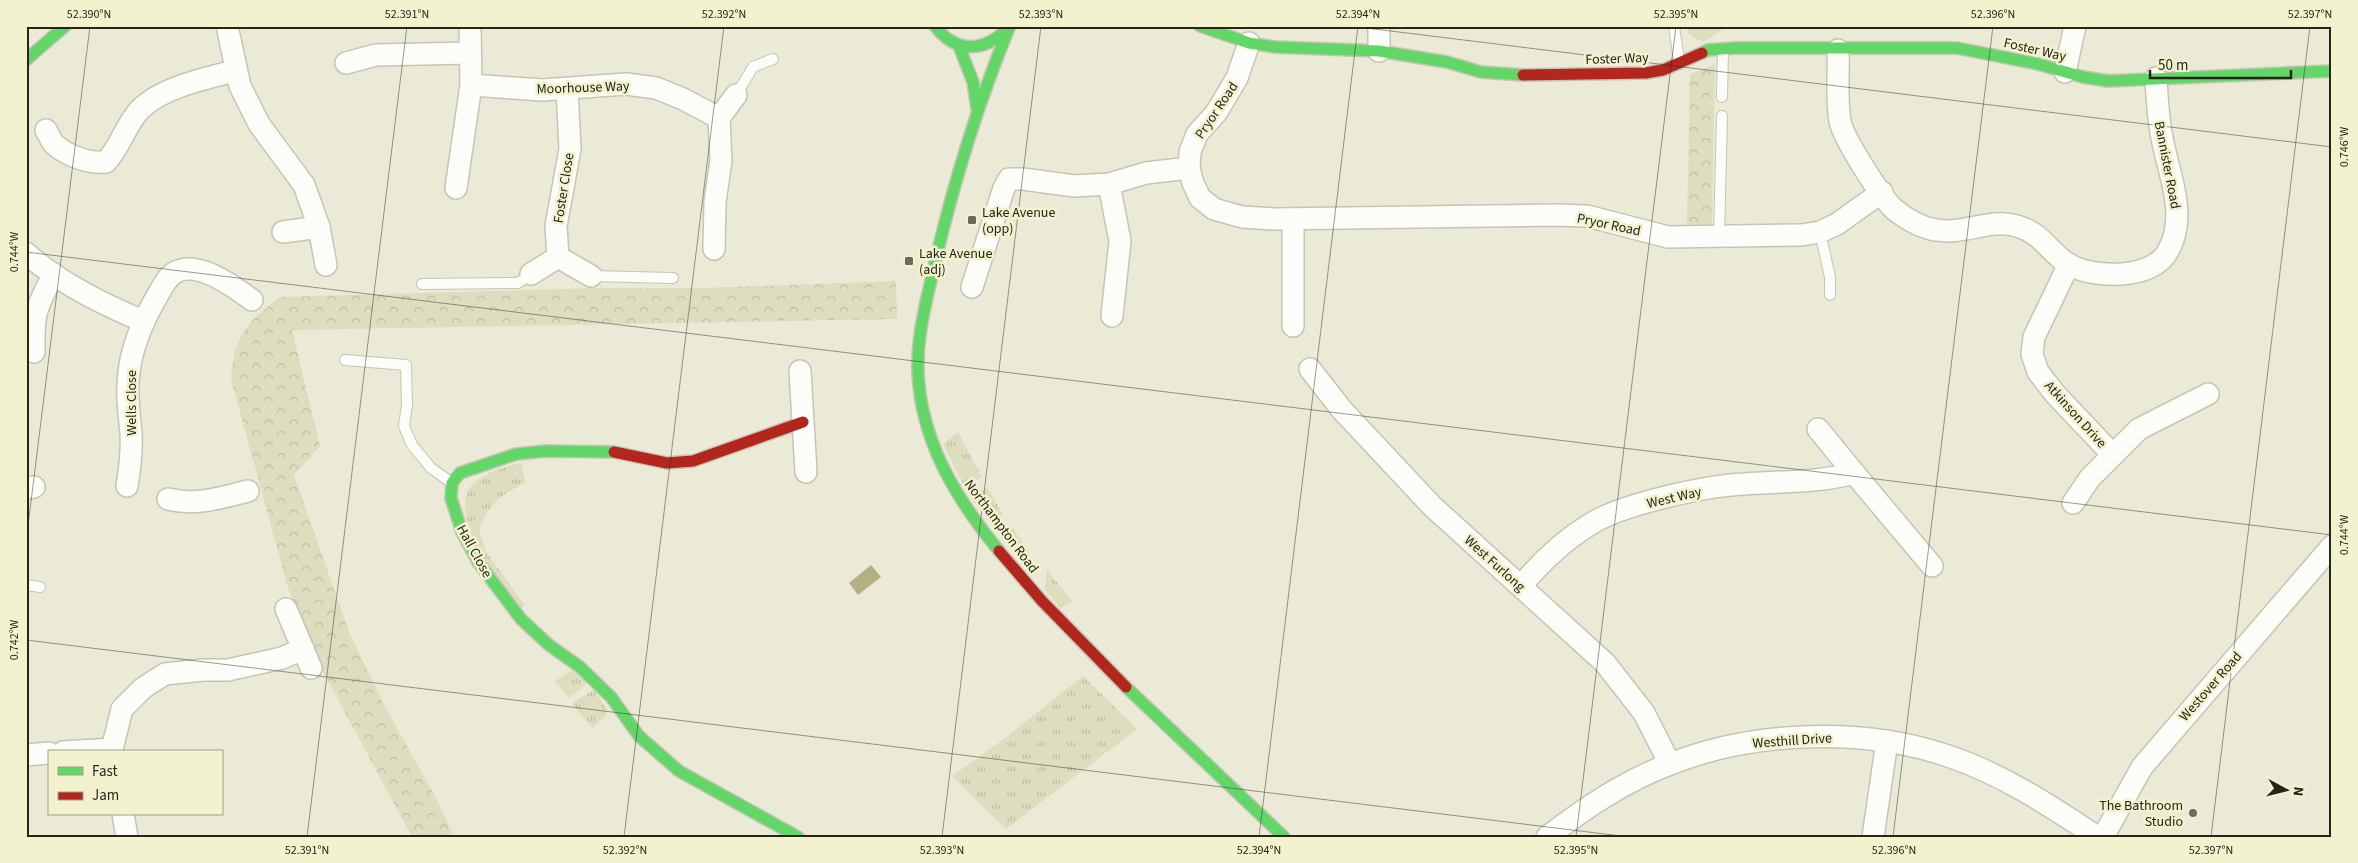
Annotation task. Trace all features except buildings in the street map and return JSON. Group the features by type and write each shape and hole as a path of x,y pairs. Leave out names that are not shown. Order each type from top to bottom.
{"street":[{"path":"26,60 66,26"},
{"path":"227,26 235,71 249,107 259,124 304,185 319,227 326,265"},
{"path":"456,188 471,85 470,26"},
{"name":"Foster Way","path":"1200,26 1249,43 1275,47 1379,51 1447,62 1481,72 1508,76 1646,74 1663,70 1708,50 1723,49 1957,48 2038,64 2095,80 2332,71"},
{"path":"1379,26 1379,51"},
{"path":"2065,72 2075,26"},
{"path":"933,27 944,38 959,46 986,46 998,40 1010,27"},
{"name":"Northampton Road","path":"1010,27 976,109 943,227 925,304 921,333 919,385 924,414 941,465 976,521 1045,607 1125,687 1284,837"},
{"name":"Pryor Road","path":"1249,43 1237,78 1216,113 1198,134 1190,152 1189,168 1200,198 1214,209 1242,217 1587,216 1668,237 1801,235 1820,232 1837,224 1882,192"},
{"name":"Northampton Road","path":"959,46 973,82 976,109"},
{"name":"Bannister Road","path":"1838,50 1840,123 1856,157 1894,210 1912,222 1935,230 1958,231 1998,222 2018,226 2034,232 2069,264 2084,270 2104,274 2134,273 2159,263 2168,254 2175,238 2178,210 2162,136 2156,78"},
{"path":"346,63 376,55 470,53"},
{"path":"46,130 53,143 64,150 96,163 106,162 137,113 151,100 200,80 235,71"},
{"name":"Moorhouse Way","path":"471,85 542,90 612,84 656,88 683,99 719,118"},
{"name":"Foster Close","path":"558,257 556,226 570,149 566,89"},
{"path":"714,249 715,202 721,160 719,118 736,95"},
{"path":"972,287 1004,188 1009,179 1074,186 1110,184 1146,173 1189,168"},
{"path":"1110,184 1120,241 1112,316"},
{"path":"1293,218 1294,326"},
{"path":"283,232 319,227"},
{"path":"26,253 54,274 104,304 143,322"},
{"path":"531,274 558,257 591,276"},
{"name":"Atkinson Drive","path":"2069,264 2034,337 2032,354 2038,372 2056,395 2112,454"},
{"name":"Wells Close","path":"127,486 131,462 128,373 143,322 172,274 186,268 196,269 231,284 252,300"},
{"path":"34,352 33,324 37,306 54,274"},
{"name":"West Furlong","path":"1310,370 1342,410 1432,506 1605,663 1644,713 1670,764"},
{"path":"800,371 806,472"},
{"name":"Atkinson Drive","path":"2073,502 2090,478 2139,429 2208,394"},
{"path":"452,484 460,473 470,468 516,454 546,451 613,452 667,463 694,461 803,422"},
{"path":"1818,429 1932,566"},
{"name":"West Way","path":"1521,586 1561,545 1590,524 1620,510 1671,496 1741,484 1828,480 1854,474"},
{"name":"Hall Close","path":"452,484 451,498 455,513 478,562 521,619 549,645 580,667 605,691 639,736 679,771 798,837"},
{"path":"168,499 184,503 202,503 248,491"},
{"name":"Westover Road","path":"2103,837 2142,767 2332,546"},
{"path":"286,609 311,668"},
{"path":"113,750 122,708 143,688 165,674 203,670 228,670 282,658 303,649"},
{"name":"Westhill Drive","path":"1547,837 1609,794 1670,764 1723,747 1825,736 1887,741 1948,756 1996,776 2043,801 2097,837"},
{"path":"1873,837 1887,741"},
{"path":"26,755 48,753"},
{"path":"123,816 127,837"}],"lane":[{"path":"1674,26 1680,62"},
{"path":"1722,97 1723,49"},
{"path":"736,95 753,67 773,59"},
{"path":"1719,236 1722,116"},
{"path":"1820,232 1830,277 1830,295"},
{"path":"422,284 518,283 531,274"},
{"path":"591,276 673,278"},
{"path":"345,360 406,365 407,405 404,426 412,444 431,468 452,484"},
{"path":"26,585 40,587"}],"green space":[{"path":"1688,26 1723,26 1722,30 1704,42 1688,34"},
{"path":"1715,64 1712,224 1697,226 1687,224 1690,74"},
{"path":"896,281 897,319 292,330 320,446 294,475 349,632 383,703 437,800 454,837 412,837 321,668 288,588 231,379 235,352 244,331 259,314 280,297 597,288 706,288"},
{"path":"958,432 982,477 964,486 943,444"},
{"path":"521,463 526,482 509,491 491,506 479,531 486,552 525,605 520,608 489,567 470,531 465,514 466,498 472,485 477,480 495,471"},
{"path":"987,487 1003,515 990,522 971,498"},
{"path":"1011,525 1030,554 1019,559 1001,537"},
{"path":"1047,570 1073,602 1061,608 1045,590"},
{"path":"572,670 588,683 569,698 555,681"},
{"path":"1083,676 1137,729 1006,829 952,776 1008,736"},
{"path":"594,690 607,709 606,716 592,728 572,703"}],"shaded area":[{"path":"871,565 881,577 858,595 849,583"}],"traffic: fast":[{"path":"26,60 65,26"},
{"path":"935,26 953,42 962,46 972,47 991,41 1010,26"},
{"path":"1200,26 1249,43 1275,47 1379,51 1447,62 1481,72 1523,75"},
{"path":"999,551 958,494 937,453 923,409 919,386 918,355 925,308 950,203 967,144 1009,28"},
{"path":"959,46 973,82 977,109"},
{"path":"1702,53 1708,50 1735,48 1957,48 2038,64 2083,77 2108,81 2332,71"},
{"path":"614,452 546,451 516,454 460,473 452,483 451,498 462,532 478,562 521,619 549,645 580,667 611,697 639,736 679,771 798,837"},
{"path":"1126,687 1284,837"}],"traffic: jam":[{"path":"1523,75 1646,73 1663,70 1702,53"},
{"path":"614,452 667,463 693,461 803,422"},
{"path":"999,551 1042,601 1126,687"}],"place":[{"name":"Lake Avenue (opp)","path":"972,220"},
{"name":"Lake Avenue (adj)","path":"909,261"},
{"name":"The Bathroom Studio","path":"2193,813"}]}
